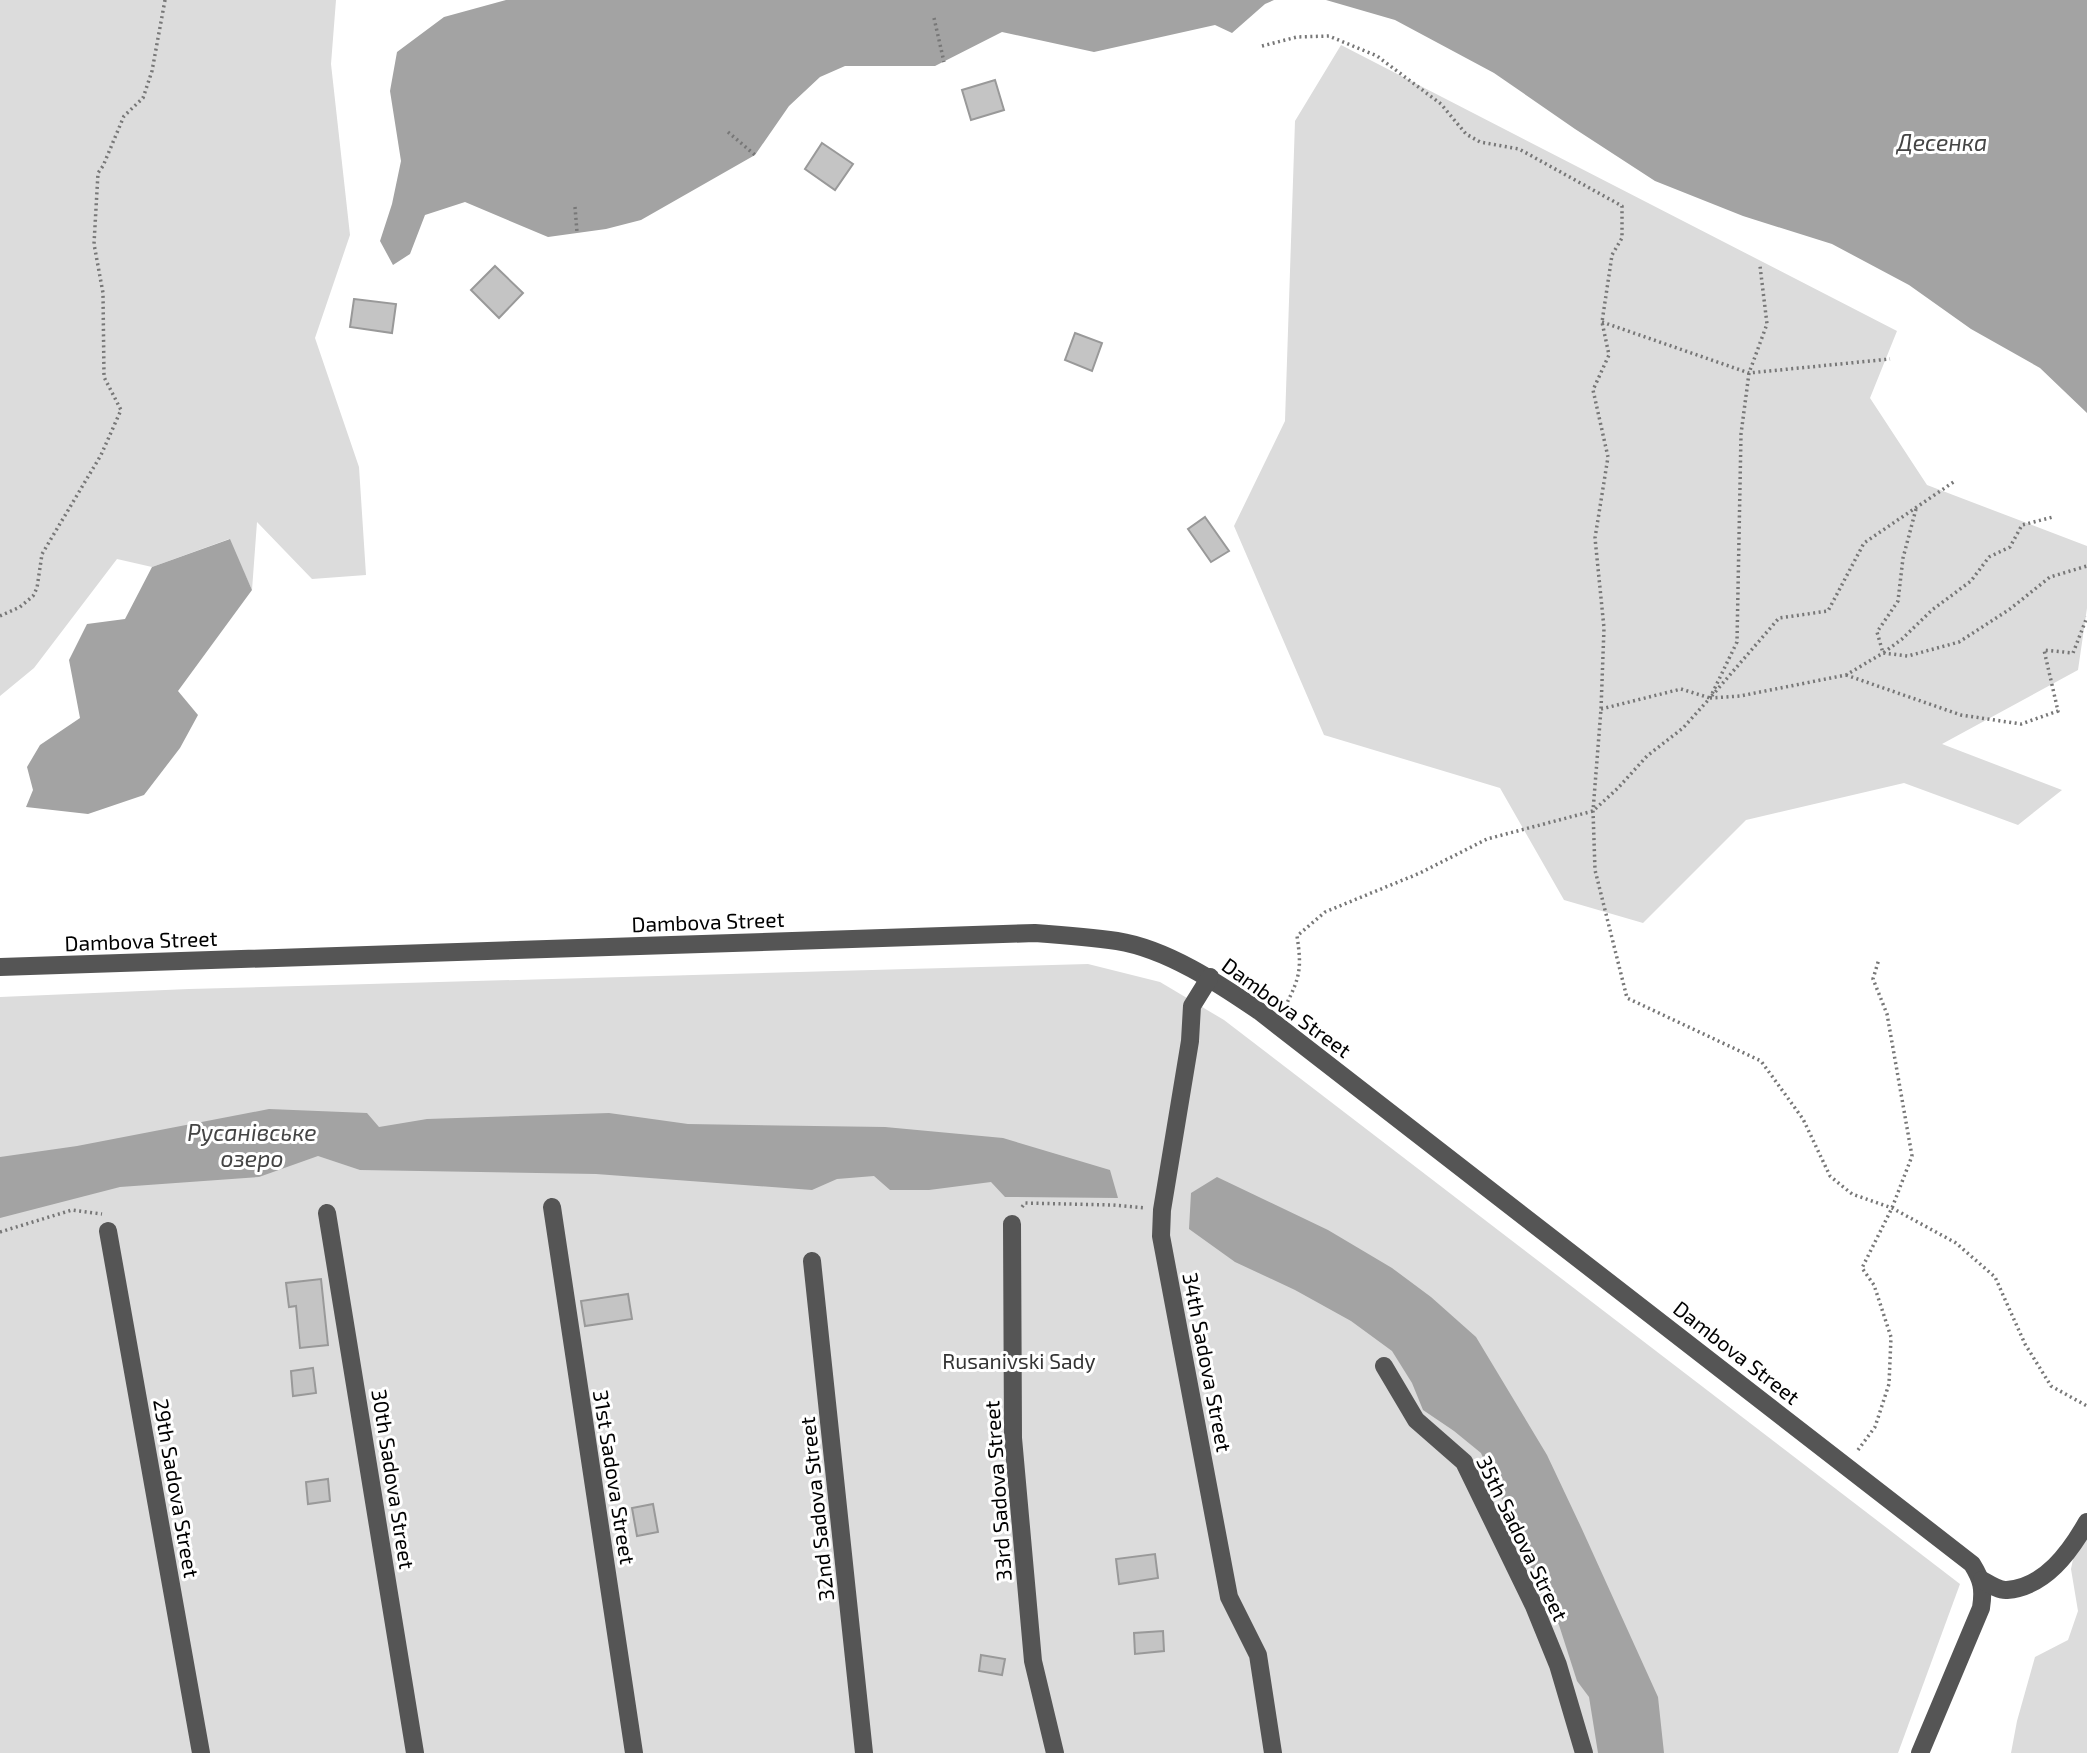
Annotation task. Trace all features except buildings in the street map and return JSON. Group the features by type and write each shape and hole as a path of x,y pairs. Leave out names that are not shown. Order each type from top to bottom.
{"street":[{"name":"Dambova Street","path":"0,967 1035,933 1119,941 1146,949 1210,977 1276,1024 1972,1564 1982,1580"},
{"name":"34th Sadova Street","path":"1210,977 1192,1006 1190,1041 1162,1210 1161,1236 1229,1597 1258,1655 1273,1753"},
{"name":"31st Sadova Street","path":"552,1207 634,1753"},
{"name":"30th Sadova Street","path":"327,1213 415,1753"},
{"name":"33rd Sadova Street","path":"1012,1224 1013,1438 1033,1661 1055,1753"},
{"name":"29th Sadova Street","path":"108,1231 201,1753"},
{"name":"32nd Sadova Street","path":"813,1261 864,1753"},
{"name":"35th Sadova Street","path":"1384,1366 1416,1420 1464,1462 1534,1606 1558,1665 1584,1753"},
{"path":"1920,1753 1981,1608 1982,1580 2005,1591 2038,1582 2074,1546 2087,1522"}],"path":[{"path":"0,616 20,607 33,596 37,588 42,554 101,455 121,410 104,377 103,293 94,244 98,173 124,116 143,98 152,71 166,0"},
{"path":"934,18 944,62"},
{"path":"1262,46 1297,37 1329,36 1377,56 1441,104 1466,134 1480,142 1519,149 1622,206 1622,238 1612,255 1602,322 1609,355 1593,390 1608,457 1595,538 1604,628 1593,811 1595,870 1628,999 1761,1062 1803,1119 1830,1176 1852,1194 1892,1208 1956,1243 1995,1277 2025,1344 2050,1386 2087,1406"},
{"path":"729,132 755,155"},
{"path":"575,207 577,232"},
{"path":"1710,698 1737,642 1741,434 1749,373 1767,324 1760,266"},
{"path":"1602,322 1749,373 1890,359"},
{"path":"1276,1024 1295,987 1301,966 1297,936 1325,912 1420,873 1487,839 1593,811 1647,756 1683,728 1779,618 1828,611 1864,543 1955,481"},
{"path":"1883,653 1877,632 1898,601 1903,558 1917,507"},
{"path":"1601,709 1681,689 1710,698 1740,696 1846,675 1902,639 1932,610 1971,581 1989,557 2010,547 2022,525 2053,517"},
{"path":"1883,653 1908,656 1959,642 2010,609 2050,577 2087,566"},
{"path":"1846,675 1961,715 2021,724 2058,711 2044,650 2073,653 2087,617"},
{"path":"1846,1466 1875,1427 1889,1384 1891,1337 1874,1286 1861,1268 1892,1208 1912,1156 1887,1014 1873,979 1879,958"},
{"path":"1012,1224 1025,1203 1113,1205 1162,1210"},
{"path":"0,1232 72,1210 101,1212 108,1231"}],"green space":[{"path":"0,0 336,0 331,64 350,235 315,338 359,467 366,575 312,579 257,522 252,590 229,539 152,567 117,559 34,668 0,696"},
{"path":"1341,45 1897,331 1870,398 1927,485 2087,546 2087,608 2078,670 1942,744 2062,790 2018,825 1904,783 1746,820 1643,923 1564,900 1500,788 1324,735 1234,526 1285,421 1295,121"},
{"name":"Rusanivski Sady","path":"1088,964 1160,982 1224,1020 1960,1584 1898,1753 0,1753 0,997 189,989"},
{"path":"2087,1522 2087,1753 2011,1753 2035,1657 2068,1640 2078,1611 2071,1569 2077,1539"}],"water":[{"path":"506,0 1274,0 1265,4 1232,33 1215,25 1094,52 1002,32 935,66 845,66 820,77 789,106 755,155 641,220 606,229 548,237 465,202 425,215 410,254 393,265 380,241 392,204 401,161 390,91 397,52 444,17"},
{"name":"Десенка","path":"1326,0 2087,0 2087,413 2040,368 1971,329 1909,285 1832,244 1743,216 1655,181 1494,73 1395,20"},
{"path":"230,539 252,590 178,691 198,715 180,748 144,795 88,814 26,807 33,790 27,767 40,745 80,718 69,660 87,624 125,619 152,567"},
{"name":"Русанівське озеро","path":"269,1109 367,1113 379,1127 427,1119 609,1113 688,1124 885,1127 1003,1138 1110,1170 1118,1198 1005,1197 991,1182 929,1190 890,1190 874,1176 837,1179 812,1190 596,1174 360,1170 318,1156 259,1177 120,1187 0,1218 0,1157 77,1146"},
{"path":"1217,1177 1328,1230 1392,1268 1431,1297 1476,1337 1547,1455 1658,1697 1664,1753 1598,1753 1589,1697 1577,1681 1559,1625 1539,1590 1523,1546 1481,1453 1423,1410 1412,1383 1392,1351 1351,1321 1295,1290 1235,1262 1189,1229 1191,1193"}]}
